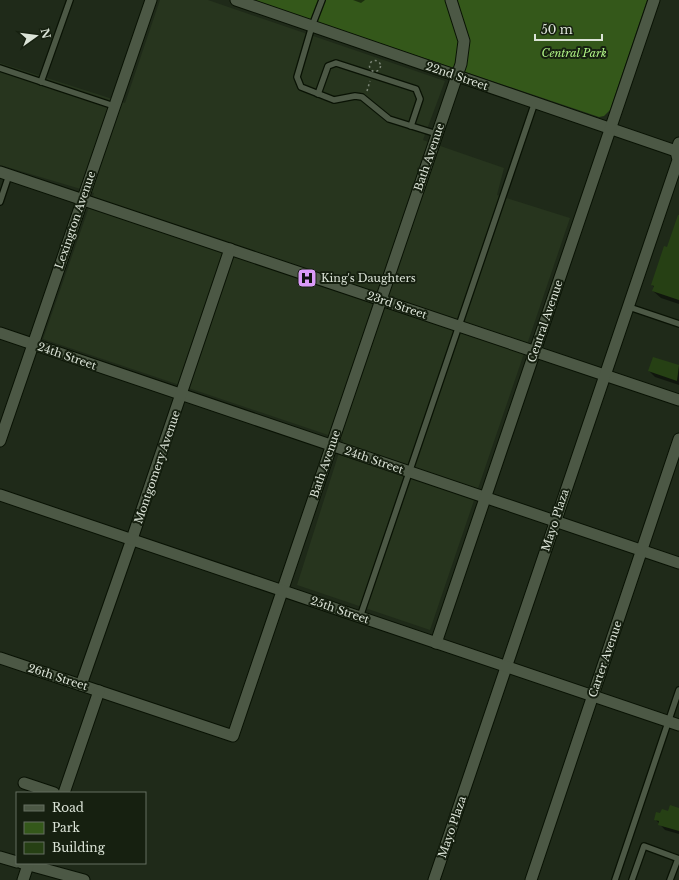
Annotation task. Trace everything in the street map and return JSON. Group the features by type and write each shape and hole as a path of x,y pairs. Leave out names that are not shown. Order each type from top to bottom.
{"street":[{"name":"Lexington Avenue","path":"0,441 151,0"},
{"name":"22nd Street","path":"236,0 611,128 678,153"},
{"name":"Bath Avenue","path":"116,696 233,736 457,76 463,55 464,41 451,0"},
{"name":"Central Avenue","path":"436,643 654,0"},
{"name":"Mayo Plaza","path":"434,880 555,521 606,376 678,153"},
{"name":"23rd Street","path":"4,174 679,400"},
{"name":"Montgomery Avenue","path":"81,685 182,395 230,249"},
{"name":"24th Street","path":"0,333 679,563"},
{"name":"Carter Avenue","path":"531,880 679,439"},
{"name":"25th Street","path":"0,495 674,723"},
{"name":"26th Street","path":"0,658 116,696"},
{"path":"64,792 99,690"},
{"path":"24,783 51,792"},
{"path":"0,857 16,862"},
{"path":"23,880 25,864 84,880"}],"lane":[{"path":"41,82 70,0"},
{"path":"322,0 312,26 297,77 302,87 337,100 350,96 362,97 389,119 437,134"},
{"path":"318,94 328,66 336,63 416,89 420,95 411,126"},
{"path":"0,68 114,106"},
{"path":"360,617 535,102"},
{"path":"0,202 4,174"},
{"path":"629,307 679,324"},
{"path":"615,880 674,723 679,690"},
{"path":"632,880 644,846 678,859 670,880"}],"path":[{"path":"369,66 370,63 376,60 380,63 380,69"}],"shaded area":[{"name":"King's Daughters","path":"160,0 208,0 445,81 423,140 504,168 497,195 570,218 430,630 297,585 343,440 43,339 94,193 0,165 0,63 125,103"}],"green space":[{"name":"Central Park","path":"252,0 647,0 610,110 604,116 599,117"}],"building":[{"path":"678,215 679,300 652,291 654,286 651,285 664,246 667,247"},
{"path":"653,357 679,365 677,381 648,371"},
{"path":"670,805 679,808 679,831 658,825 659,821 654,820 656,812 660,813 662,809 668,811"}],"place":[{"name":"King's Daughters","path":"307,278"}]}
